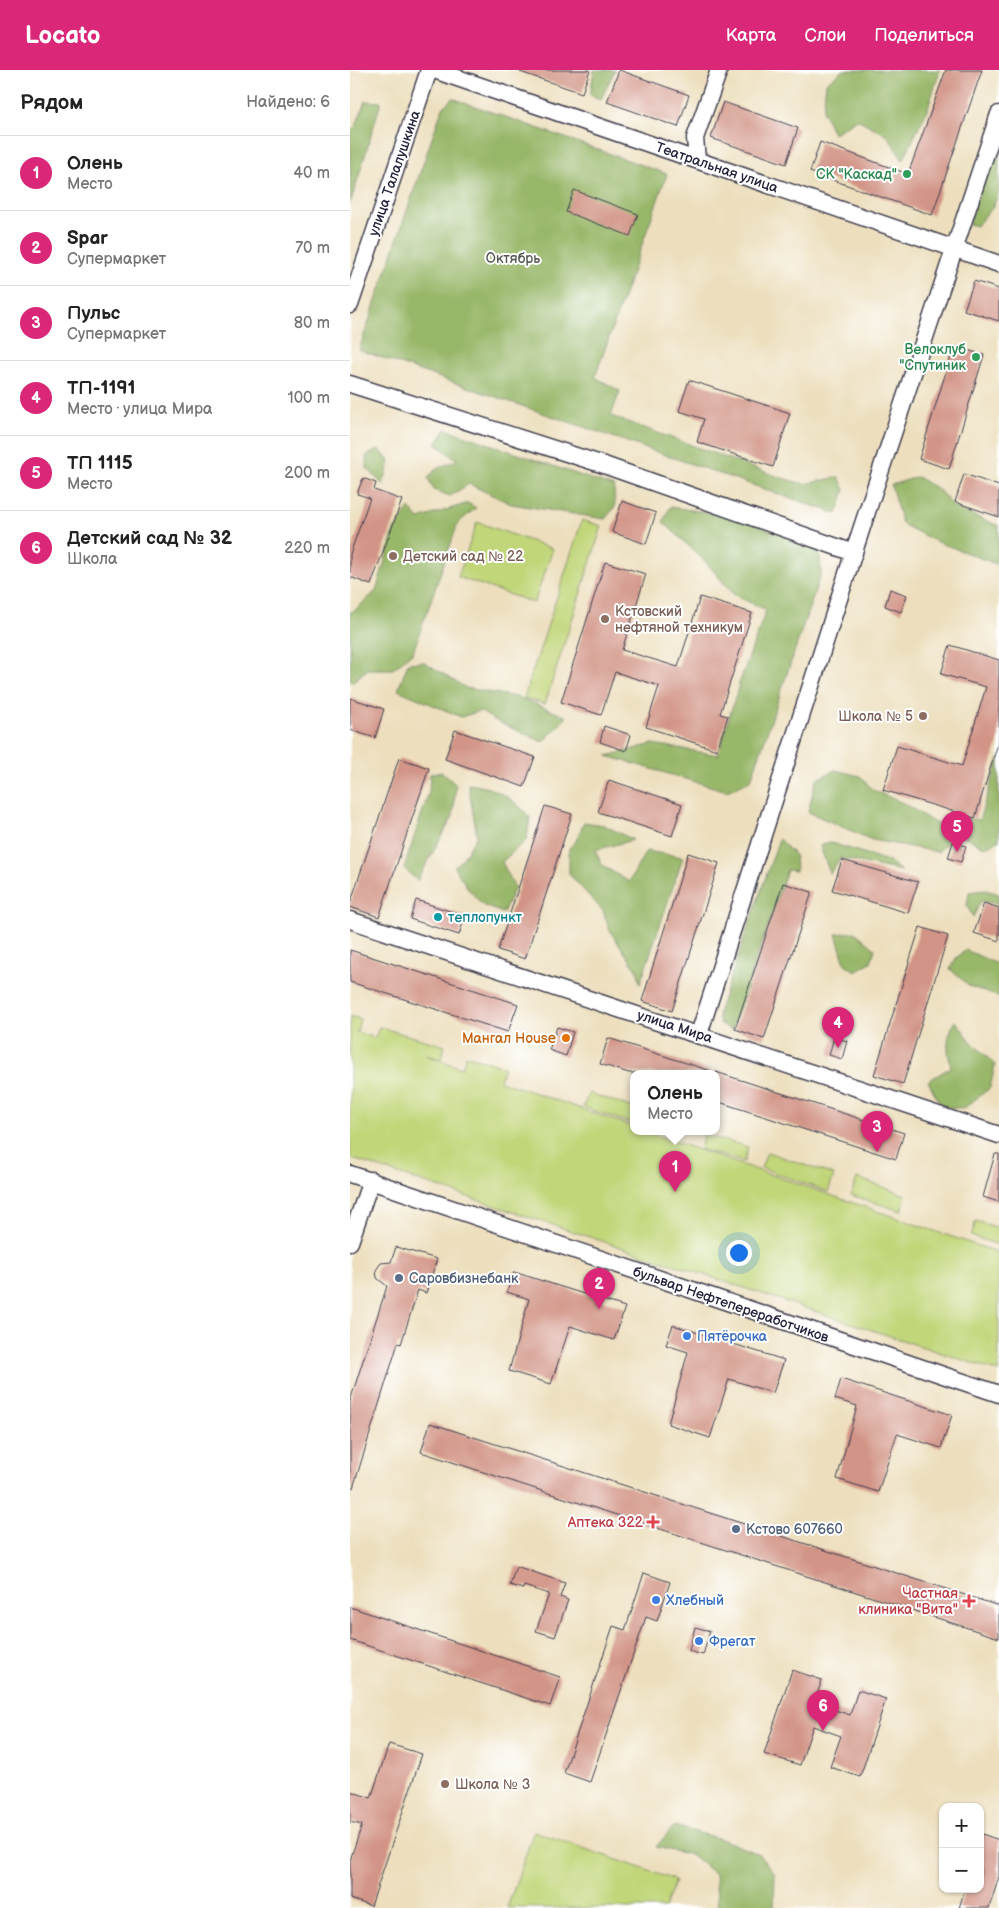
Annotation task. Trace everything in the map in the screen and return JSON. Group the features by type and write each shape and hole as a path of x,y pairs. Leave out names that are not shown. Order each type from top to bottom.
{"street":[{"name":"улица Талалушкина","path":"350,305 429,70"},
{"name":"Театральная улица","path":"434,70 999,264"},
{"path":"696,160 695,138 720,70"},
{"path":"699,1034 854,553 999,114"},
{"path":"350,384 604,465 854,553"},
{"name":"улица Мира","path":"350,920 699,1034 999,1135"},
{"name":"бульвар Нефтепереработчиков","path":"350,1174 999,1394"},
{"path":"350,1242 371,1180"}],"green space":[{"path":"594,70 615,70 601,99 590,95"},
{"path":"843,70 940,70 927,111 903,160 887,135 857,119 833,134 823,111 826,83"},
{"name":"Октябрь","path":"452,98 667,174 595,377 620,391 611,416 782,478 804,484 839,477 845,490 837,514 359,350 442,109"},
{"path":"365,101 381,102 350,205 350,132 356,126"},
{"path":"999,145 999,192 993,207 976,226 969,224 991,157"},
{"path":"446,429 614,487 615,507 605,519 511,504 469,484 450,496 434,490 428,478 436,469 457,460 436,444"},
{"path":"379,449 390,462 383,485 367,468 366,456"},
{"path":"917,477 938,489 955,508 999,526 999,565 935,541 902,524 891,485"},
{"path":"468,503 476,508 458,523 413,652 393,669 368,669 352,682 350,681 350,612 354,611 376,591 394,530 409,508 419,519"},
{"path":"670,507 729,515 819,548 821,573 751,780 727,791 607,756 653,744 718,755 739,684 766,610 734,595 705,561 663,522"},
{"path":"582,520 602,526 545,704 524,698"},
{"path":"477,522 553,549 534,603 458,577"},
{"path":"424,662 466,688 521,698 567,717 543,742 494,720 480,711 461,717 398,690 408,663"},
{"path":"999,759 999,841 984,847 956,832 938,852 872,840 808,812 816,780 835,770 860,776 873,790 903,803 943,828 950,816 979,820"},
{"path":"442,772 456,785 453,816 417,881 404,868 429,792 430,774"},
{"path":"468,784 495,790 516,804 530,817 527,839 502,862 515,888 503,913 484,906 469,890 454,867 463,858 477,836"},
{"path":"584,822 604,825 633,840 595,850 602,865 629,882 646,851 683,857 640,984 638,972 610,931 603,911 569,874 569,848 576,841"},
{"path":"779,839 795,855 796,871 787,870 732,1030 720,1024 718,1013"},
{"path":"829,842 888,861 901,871 840,858 830,874 820,846"},
{"path":"985,890 999,894 999,904 981,901 973,917 967,906 969,892"},
{"path":"855,932 875,949 871,962 855,971 845,964 836,934"},
{"path":"966,950 999,965 999,997 969,986 950,969 956,958"},
{"path":"350,1016 360,1019 357,1032 375,1038 379,1027 445,1046 441,1059 425,1055 462,1068 466,1055 504,1067 500,1081 630,1126 630,1135 656,1135 999,1253 999,1372 350,1158"},
{"path":"956,1021 970,1040 995,1065 990,1088 964,1108 942,1107 928,1081 951,1067 948,1043 950,1032"},
{"path":"589,1093 630,1107 630,1123 583,1107"},
{"path":"704,1135 748,1147 744,1162 700,1149"},
{"path":"767,1152 834,1175 828,1192 761,1168"},
{"path":"857,1178 906,1195 901,1211 851,1195"},
{"path":"976,1221 999,1228 999,1245 971,1236"},
{"path":"674,1826 721,1839 759,1854 775,1874 774,1908 718,1908 715,1874 692,1855 656,1847"},
{"path":"534,1831 675,1880 665,1908 507,1908"}],"building":[{"path":"521,70 590,70 582,93 520,72"},
{"path":"619,70 689,95 678,127 607,102"},
{"path":"946,70 982,70 932,215 810,172 820,142 908,174"},
{"path":"723,102 798,128 786,164 711,138"},
{"path":"574,190 638,214 630,236 566,212"},
{"path":"974,281 999,289 999,321 964,310"},
{"path":"954,346 984,355 949,469 919,459"},
{"path":"689,380 790,413 773,467 697,442 704,419 679,411"},
{"path":"964,474 999,486 999,517 955,502"},
{"path":"363,478 376,483 374,490 402,500 371,585 350,577 350,554 370,498 357,494"},
{"path":"622,501 656,513 646,544 612,532"},
{"path":"605,562 646,574 622,650 678,667 700,597 752,613 720,714 728,716 717,750 646,727 659,686 615,672 601,715 561,702"},
{"path":"890,589 907,595 901,612 885,606"},
{"path":"950,645 999,660 999,740 975,818 883,790 897,746 962,766 986,687 941,674"},
{"path":"350,698 384,709 375,738 350,730"},
{"path":"604,726 631,735 626,751 600,742"},
{"path":"455,730 535,757 524,787 445,759"},
{"path":"399,758 429,768 379,917 350,907 350,904"},
{"path":"609,780 682,804 672,836 598,812"},
{"path":"545,806 572,814 525,959 498,950"},
{"path":"953,842 966,846 961,862 948,858"},
{"path":"688,853 719,863 672,1011 642,1001"},
{"path":"842,860 918,882 908,913 832,890"},
{"path":"783,883 812,892 764,1039 735,1029"},
{"name":"теплопункт","path":"416,900 465,916 459,935 410,919"},
{"path":"984,903 999,908 999,941 974,933"},
{"path":"920,927 948,936 903,1084 874,1075"},
{"path":"350,950 518,1004 508,1032 350,982"},
{"path":"557,1027 573,1032 566,1056 549,1050"},
{"path":"834,1037 847,1041 842,1059 829,1055"},
{"path":"608,1038 708,1070 630,1070 629,1073 600,1064"},
{"path":"720,1073 904,1133 896,1159 720,1102"},
{"path":"995,1154 999,1154 999,1202 983,1197"},
{"path":"396,1247 437,1259 426,1293 418,1290 401,1344 398,1343 353,1488 350,1487 350,1401 387,1286 377,1278 376,1270 381,1263 391,1262"},
{"path":"514,1272 625,1307 614,1340 570,1326 551,1384 509,1371 529,1299 507,1292"},
{"path":"673,1325 784,1360 773,1393 729,1379 710,1438 668,1424 688,1352 666,1345"},
{"path":"841,1379 952,1415 941,1448 897,1434 878,1492 837,1479 857,1406 835,1399"},
{"path":"430,1423 999,1606 999,1638 421,1452"},
{"path":"516,1566 565,1583 560,1597 568,1600 555,1637 536,1631 549,1594 524,1586 523,1589 510,1585"},
{"path":"644,1573 670,1582 657,1621 646,1617 590,1782 564,1773 613,1626 625,1630"},
{"path":"350,1607 560,1677 550,1706 350,1640"},
{"path":"695,1627 710,1631 703,1655 689,1651"},
{"path":"792,1670 822,1680 814,1703 850,1715 858,1690 886,1699 860,1777 830,1767 841,1736 813,1726 800,1765 764,1754"},
{"path":"389,1744 422,1754 371,1906 350,1899 350,1860 362,1825 350,1822 350,1791 371,1798"},
{"path":"984,1835 999,1840 999,1877 989,1908 959,1908 964,1893 984,1893"}],"place":[{"name":"СК \"Каскад\"","path":"907,174"},
{"name":"Велоклуб \"Спутиник","path":"976,357"},
{"name":"Детский сад № 22","path":"393,556"},
{"name":"Кстовский нефтяной техникум","path":"605,619"},
{"name":"Школа № 5","path":"923,716"},
{"name":"ТП 1115","path":"957,852"},
{"name":"теплопункт","path":"438,917"},
{"name":"Мангал House","path":"566,1038"},
{"name":"ТП-1191","path":"838,1048"},
{"name":"Пульс","path":"877,1152"},
{"name":"Олень","path":"675,1192"},
{"name":"Саровбизнебанк","path":"399,1278"},
{"name":"Spar","path":"599,1309"},
{"name":"Пятёрочка","path":"687,1336"},
{"name":"Аптека 322","path":"653,1522"},
{"name":"Кстово 607660","path":"736,1529"},
{"name":"Хлебный","path":"656,1600"},
{"name":"Чаcтная клиника \"Вита\"","path":"969,1601"},
{"name":"Фрегат","path":"699,1641"},
{"name":"Детский сад № 32","path":"823,1731"},
{"name":"Школа № 3","path":"445,1784"}]}
